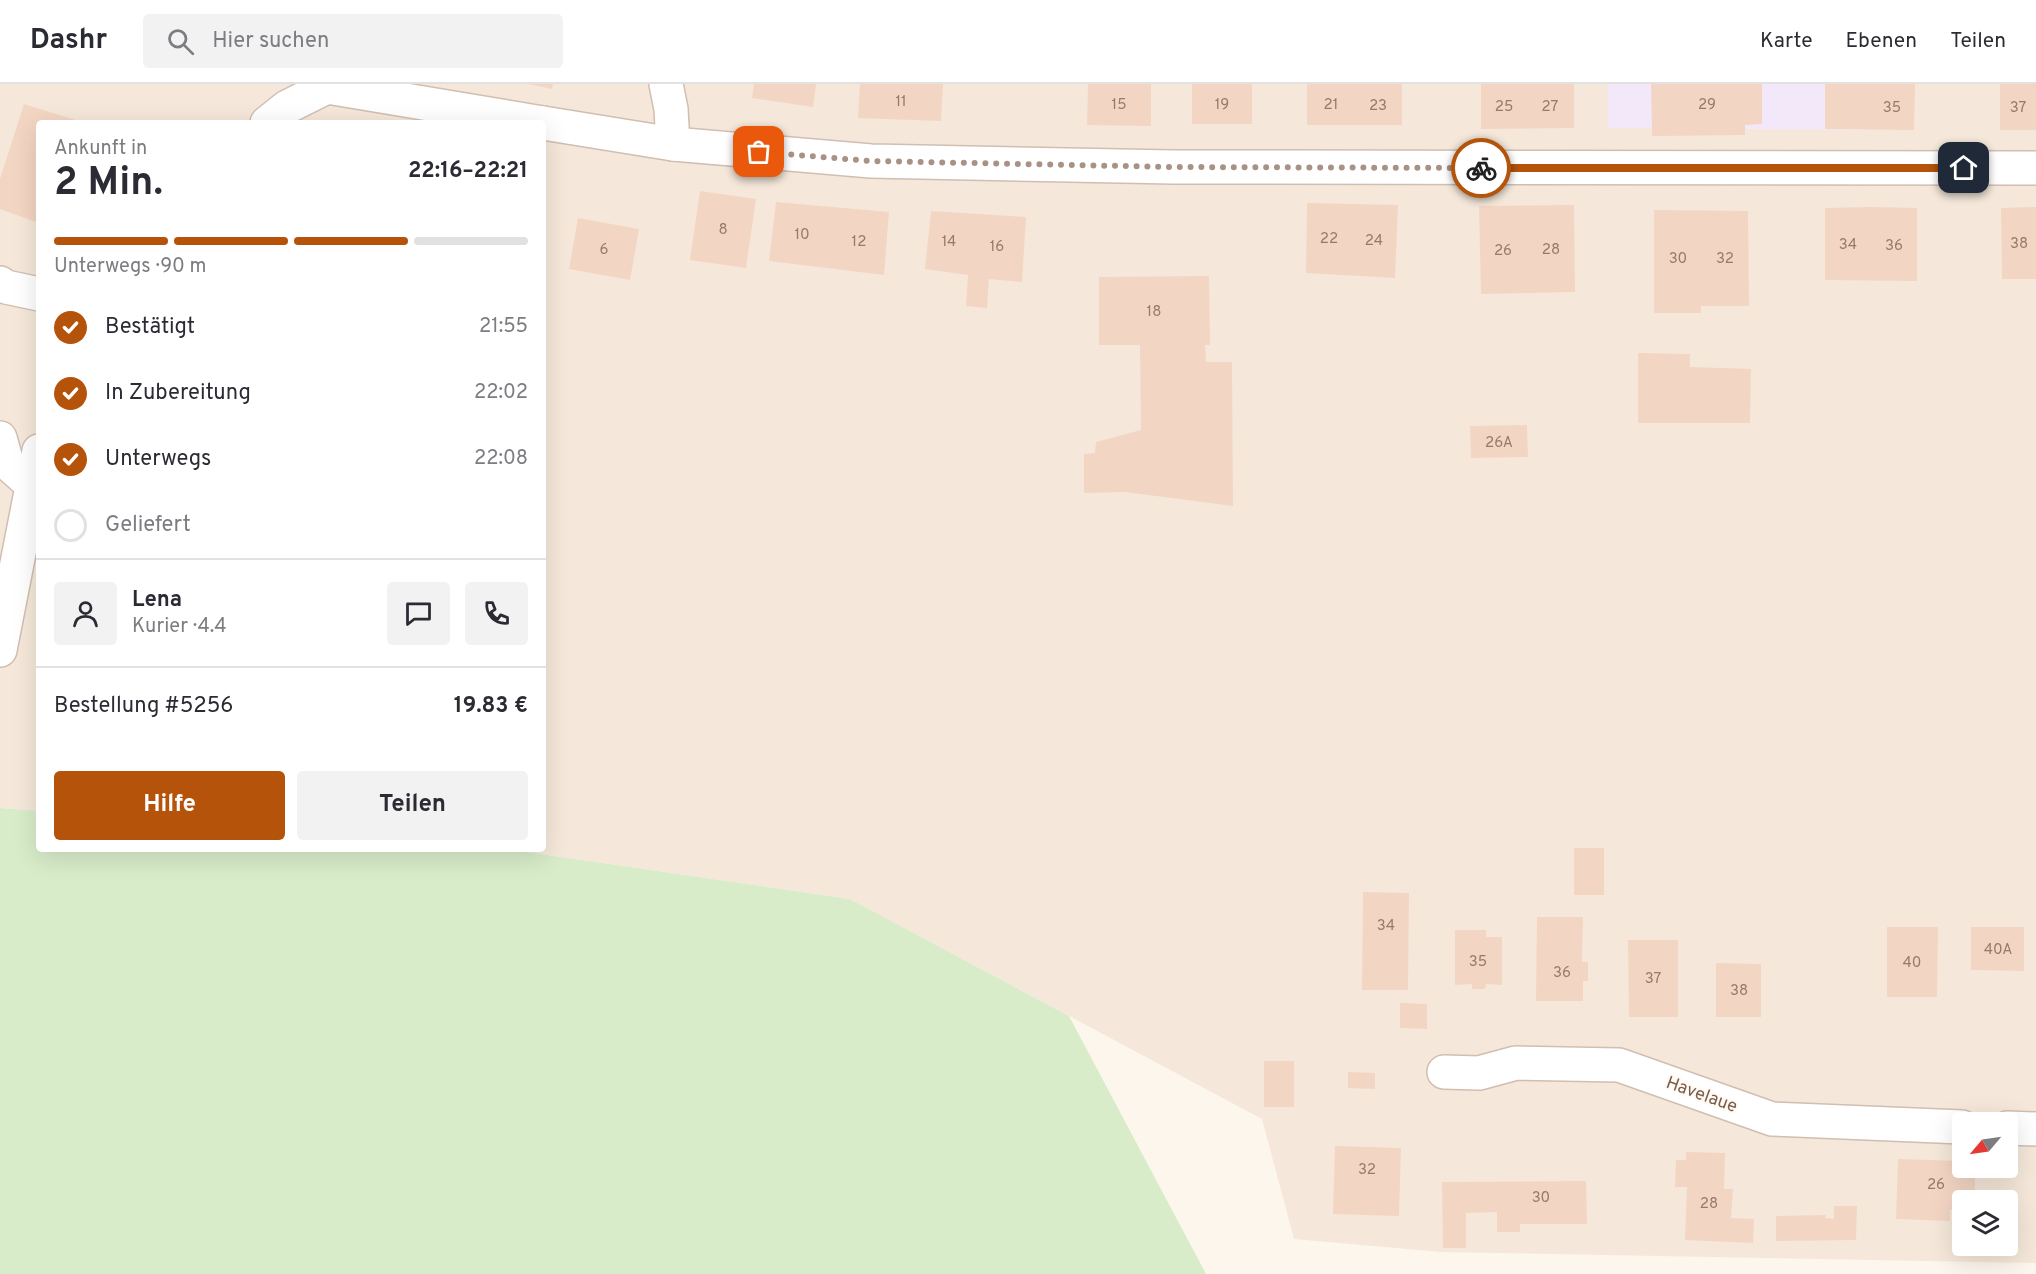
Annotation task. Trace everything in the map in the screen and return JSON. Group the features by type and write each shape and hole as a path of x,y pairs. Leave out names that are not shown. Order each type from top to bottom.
{"street":[{"path":"666,84 671,109 673,144"},
{"path":"271,120 287,107 324,85 526,120"},
{"path":"546,123 673,144 871,161 1173,167 2036,168"},
{"path":"0,283 6,288 36,293"},
{"path":"0,438 7,464 32,486"},
{"path":"0,650 36,466"},
{"name":"Havelaue","path":"1444,1072 1479,1073 1516,1063 1619,1065 1772,1119 1952,1127"},
{"path":"2018,1128 2036,1129"}],"shaded area":[{"path":"0,84 2036,84 2036,1263 1441,1252 1294,1239 1262,1119 850,899 527,852 546,852 546,120 36,120 36,811 0,808"},
{"path":"1608,84 1869,84 1869,130 1608,128"}],"green space":[{"path":"0,808 36,811 36,852 527,852 850,899 1069,1016 1206,1274 0,1274"}],"building":[{"path":"529,84 553,84 552,89"},
{"path":"754,84 816,84 813,107 752,98"},
{"path":"860,84 943,84 941,121 858,118"},
{"path":"1088,84 1151,84 1151,126 1087,125"},
{"path":"1192,84 1252,84 1252,124 1192,124"},
{"path":"1307,84 1402,84 1402,125 1307,125"},
{"path":"1481,84 1574,84 1574,128 1481,129"},
{"path":"1651,84 1762,84 1762,124 1745,125 1745,135 1652,136"},
{"path":"1825,84 1915,84 1914,130 1825,129"},
{"path":"2000,84 2036,84 2036,130 2000,130"},
{"path":"24,104 76,120 36,120 36,222 0,209 0,179"},
{"path":"700,191 756,199 746,268 690,260"},
{"path":"776,202 889,212 884,275 769,261"},
{"path":"1307,203 1398,205 1395,278 1306,273"},
{"path":"1574,205 1575,292 1481,294 1479,206"},
{"path":"2036,207 2036,279 2002,279 2001,208"},
{"path":"1825,208 1917,208 1917,281 1825,280"},
{"path":"1654,210 1748,211 1749,306 1701,306 1701,313 1654,313"},
{"path":"931,211 1026,217 1022,282 989,279 987,308 966,306 968,275 925,269"},
{"path":"578,218 639,229 630,280 569,269"},
{"path":"1209,276 1210,345 1205,345 1206,362 1232,362 1233,506 1125,492 1084,493 1084,454 1095,453 1096,442 1141,430 1140,345 1099,345 1099,277"},
{"path":"1638,353 1690,354 1690,367 1751,369 1750,423 1638,423"},
{"path":"1527,425 1528,457 1471,458 1470,426"},
{"path":"1574,848 1604,848 1604,895 1574,895"},
{"path":"1363,892 1409,893 1408,990 1362,990"},
{"path":"1537,917 1583,917 1582,962 1588,962 1588,981 1583,981 1583,1001 1536,1001"},
{"path":"1887,927 1938,927 1937,997 1887,997"},
{"path":"1971,927 2024,927 2024,971 1971,970"},
{"path":"1455,930 1486,930 1486,937 1502,937 1502,985 1486,984 1485,989 1472,989 1472,984 1455,985"},
{"path":"1628,940 1678,940 1678,1017 1629,1017"},
{"path":"1716,963 1761,964 1761,1017 1716,1017"},
{"path":"1400,1003 1427,1004 1427,1029 1400,1028"},
{"path":"1264,1061 1294,1061 1294,1107 1264,1107"},
{"path":"1348,1072 1375,1073 1375,1089 1348,1088"},
{"path":"1335,1146 1401,1148 1399,1216 1333,1214"},
{"path":"1686,1152 1725,1153 1724,1189 1733,1189 1731,1218 1754,1219 1753,1243 1685,1240 1687,1187 1675,1187 1676,1160 1686,1160"},
{"path":"1898,1159 1952,1161 1952,1178 1975,1178 1975,1190 1952,1190 1950,1221 1896,1219"},
{"path":"1586,1181 1587,1224 1520,1224 1520,1232 1497,1232 1497,1212 1466,1213 1466,1248 1443,1248 1442,1182"},
{"path":"1834,1206 1857,1206 1856,1240 1776,1241 1776,1216 1826,1215 1825,1218 1834,1219"}],"way so far":[{"path":"759,152 871,161 1173,167 1481,168"}],"route":[{"path":"1481,168 1964,168"}]}
